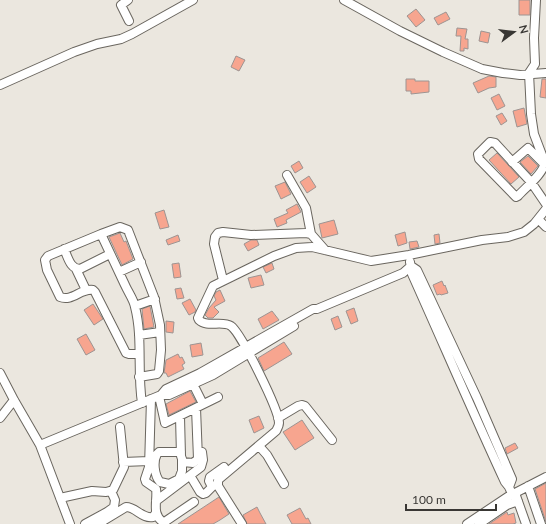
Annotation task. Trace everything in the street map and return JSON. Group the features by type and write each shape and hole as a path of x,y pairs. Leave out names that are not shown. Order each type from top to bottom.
{"street":[{"path":"128,0 121,5 129,21"},
{"path":"0,85 74,52 97,44 120,39 132,34 193,0"},
{"path":"344,0 400,31 482,69 503,74 520,75 529,73 546,73"},
{"path":"536,0 535,64 529,73 532,125 546,166"},
{"path":"512,162 526,148 530,148 544,164 542,172 531,182 518,196 514,196 479,158 478,154 490,142 495,143 512,162 531,182 546,204"},
{"path":"287,175 306,208 311,234 326,250"},
{"path":"242,524 218,486 218,480 276,432 279,423 261,377 248,350 234,329 226,324 202,323 198,318 210,290 215,284 274,256 296,248 312,247 371,261 482,240 508,237 524,232 538,220 546,209"},
{"path":"538,220 546,227"},
{"path":"139,354 129,354 126,352 93,290 86,290 66,298 60,297 47,270 45,260 48,256 120,227 128,230 155,299 160,332 161,350 159,371 157,374 139,377"},
{"path":"223,280 214,244 215,237 218,233 223,232 251,235 301,232 311,234"},
{"path":"101,234 135,306 139,335 139,377 142,403"},
{"path":"64,249 86,290"},
{"path":"76,269 110,254"},
{"path":"409,255 412,274 456,370 504,482 513,496 526,524"},
{"path":"119,272 141,262"},
{"path":"157,396 169,395 194,384 313,309 317,309 403,273 411,266"},
{"path":"135,306 155,299"},
{"path":"139,335 160,332"},
{"path":"40,446 142,403 157,396 166,389 211,372"},
{"path":"0,373 40,446 70,524"},
{"path":"180,417 182,456 184,462 195,462 198,459 199,406 194,384"},
{"path":"157,396 165,423 180,417 218,396"},
{"path":"157,396 149,467 145,479 146,482 156,489 156,513 160,520 166,521 194,502"},
{"path":"0,418 14,400"},
{"path":"278,418 298,406 305,406 332,440"},
{"path":"111,491 114,488 124,467 120,426"},
{"path":"259,446 267,454 284,484"},
{"path":"156,501 190,477 201,467 203,460 202,452"},
{"path":"123,462 149,461"},
{"path":"190,477 203,494 212,487 210,477 224,468"},
{"path":"467,524 528,486 546,477"},
{"path":"528,486 544,524"},
{"path":"60,498 92,491 111,491"},
{"path":"85,524 114,507 115,500 111,491"},
{"path":"479,524 507,505 513,496"},
{"path":"513,496 521,524"},
{"path":"98,524 126,507 130,507 147,517 153,516 156,513"}],"building":[{"path":"519,0 530,0 530,15 519,15"},
{"path":"416,9 425,20 416,27 407,16"},
{"path":"446,12 450,19 438,25 434,18"},
{"path":"457,28 467,29 465,39 468,39 468,49 464,48 464,51 460,51 461,36 456,36"},
{"path":"481,31 490,33 488,43 479,41"},
{"path":"236,56 245,60 239,71 231,67"},
{"path":"489,76 496,77 496,87 489,88 478,93 473,83"},
{"path":"406,79 415,79 415,81 429,81 429,92 411,94 411,91 406,91"},
{"path":"542,79 546,79 546,98 540,97"},
{"path":"499,94 505,106 497,110 491,98"},
{"path":"524,108 527,124 517,127 513,111"},
{"path":"502,113 507,121 501,125 496,116"},
{"path":"497,153 519,177 511,184 489,160"},
{"path":"528,156 538,166 531,174 520,162"},
{"path":"299,161 303,168 295,173 291,166"},
{"path":"309,176 316,187 307,193 300,182"},
{"path":"285,182 291,194 281,199 275,186"},
{"path":"297,204 301,212 286,220 287,223 277,227 274,219 288,213 286,210"},
{"path":"164,210 169,227 160,229 155,213"},
{"path":"334,220 338,234 322,238 319,224"},
{"path":"405,232 407,243 398,246 395,235"},
{"path":"120,233 124,242 126,241 133,259 122,265 109,237"},
{"path":"439,234 440,243 435,244 434,235"},
{"path":"178,235 180,241 168,245 166,240"},
{"path":"251,240 257,240 259,245 248,251 244,244"},
{"path":"417,241 419,247 410,249 409,242"},
{"path":"179,263 181,277 174,278 172,264"},
{"path":"272,263 274,269 266,273 263,267"},
{"path":"261,275 264,285 251,288 248,278"},
{"path":"442,281 448,293 437,295 433,285"},
{"path":"181,288 184,298 177,299 175,289"},
{"path":"220,290 225,301 214,307 219,312 213,318 208,318 205,315 216,300 214,296 216,292"},
{"path":"190,299 196,310 189,315 182,303"},
{"path":"93,304 103,319 94,325 84,310"},
{"path":"150,306 154,327 144,329 142,309"},
{"path":"354,308 358,321 351,324 346,311"},
{"path":"272,311 279,320 263,329 258,319"},
{"path":"338,316 342,327 335,330 331,319"},
{"path":"166,321 174,322 173,333 166,332"},
{"path":"86,334 95,350 86,355 77,339"},
{"path":"284,342 292,354 264,371 258,358"},
{"path":"201,343 203,355 192,357 190,345"},
{"path":"178,354 180,358 182,357 185,363 182,365 184,369 168,377 166,373 164,373 166,360"},
{"path":"190,391 196,402 169,415 166,404"},
{"path":"259,416 264,428 254,433 249,420"},
{"path":"302,420 314,438 295,450 283,432"},
{"path":"515,443 518,448 507,454 505,448"},
{"path":"546,483 546,522 535,489"},
{"path":"219,497 229,514 220,520 213,524 178,524"},
{"path":"257,507 266,524 247,524 243,515"},
{"path":"300,508 306,519 308,518 311,524 292,524 287,515"},
{"path":"507,512 508,515 514,513 516,523 489,524"}]}
